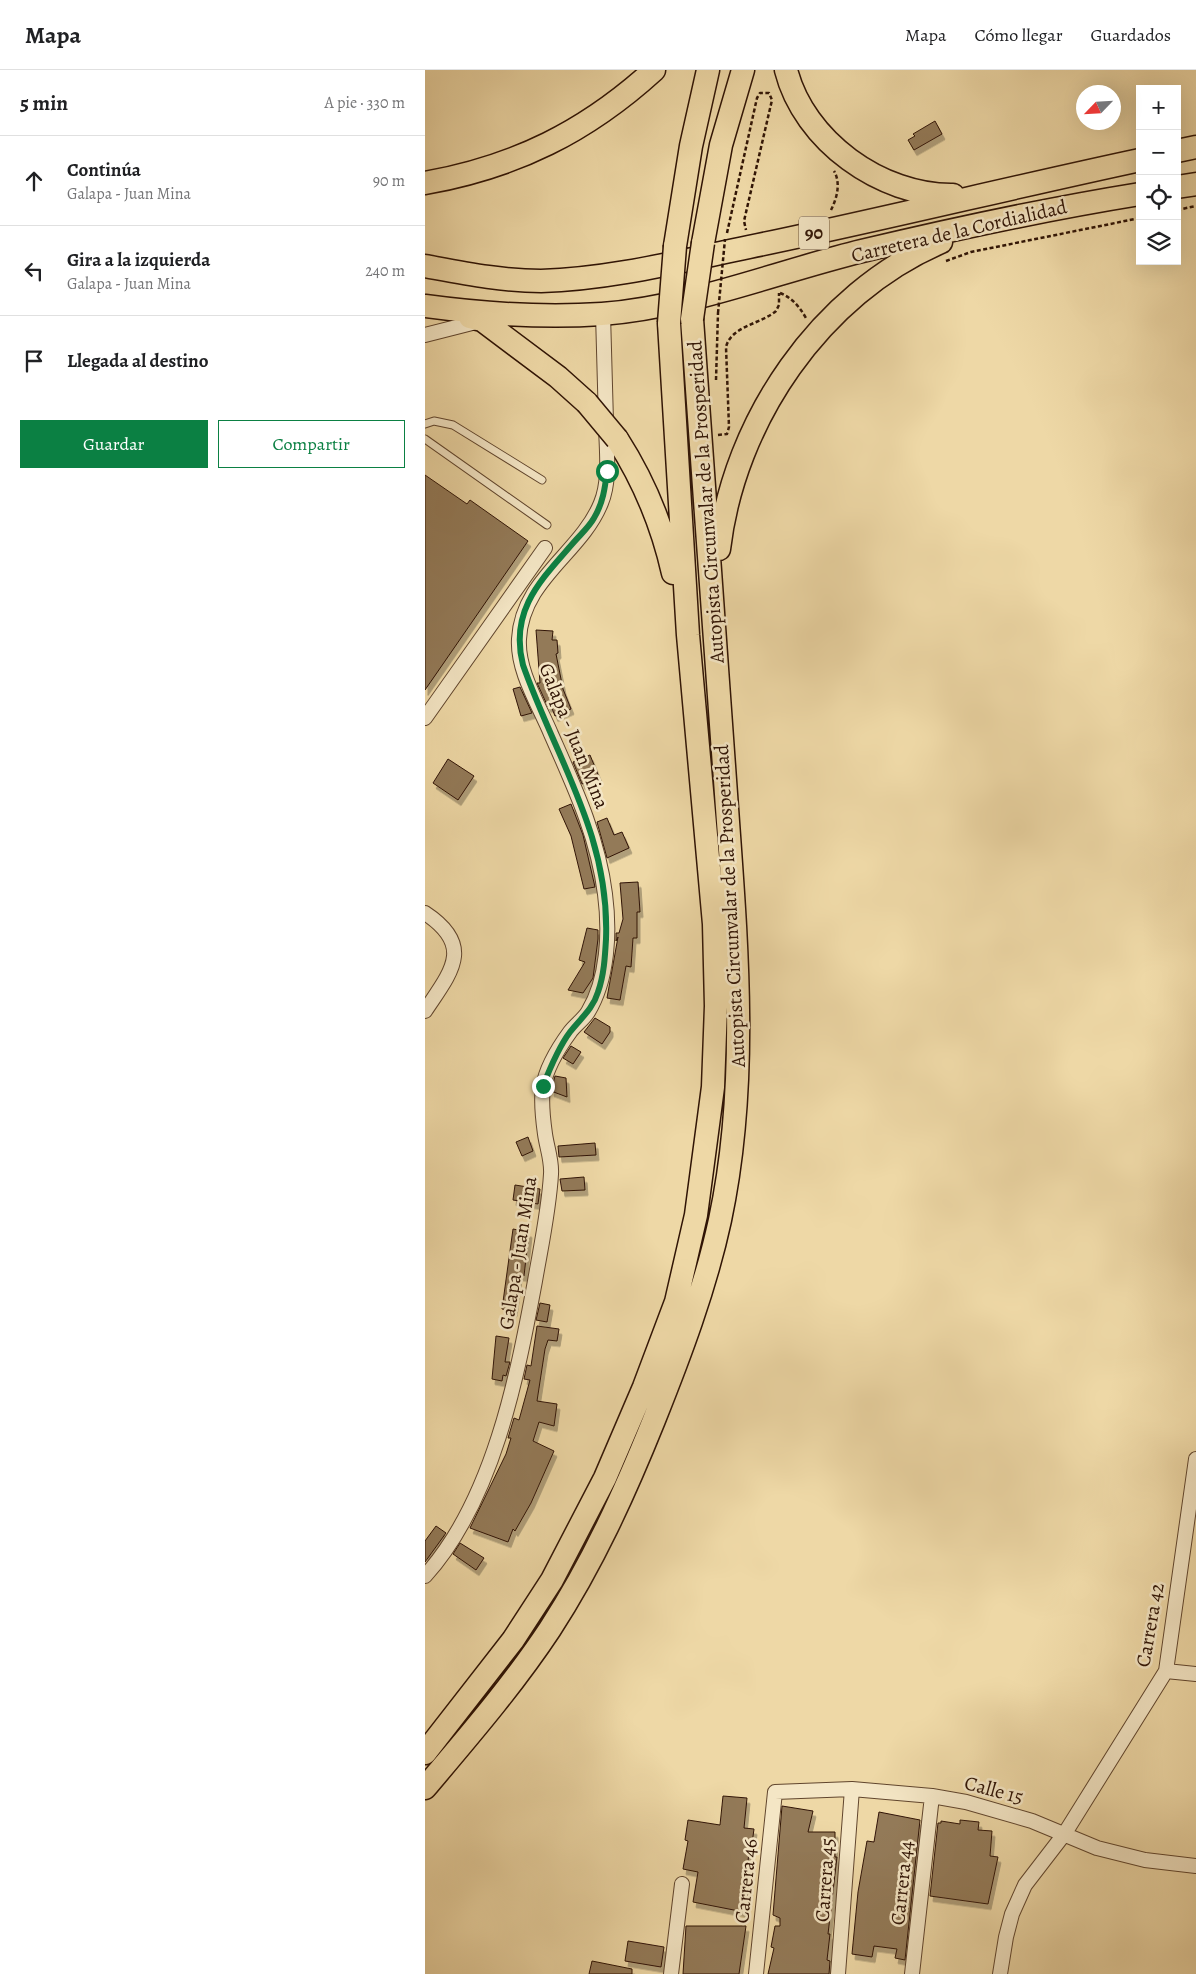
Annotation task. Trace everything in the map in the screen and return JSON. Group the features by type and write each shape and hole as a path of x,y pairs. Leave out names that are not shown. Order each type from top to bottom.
{"highway":[{"path":"425,183 459,177 504,164 548,145 588,123 627,95 654,70"},
{"name":"Autopista Circunvalar de la Prosperidad","path":"425,1753 513,1640 551,1580 605,1478 644,1387 676,1302 696,1215 706,1154 713,1087 716,1006 714,924 687,635 669,323 675,246 691,146 707,70"},
{"name":"Autopista Circunvalar de la Prosperidad","path":"425,1788 529,1659 570,1596 587,1565 639,1458 697,1307 721,1217 731,1147 739,1049 735,925 716,630 692,319 703,243 721,145 743,70"},
{"path":"786,70 799,102 816,127 831,145 860,167 886,181 915,191 944,196 974,195"},
{"path":"1181,150 1196,147"},
{"name":"Carretera de la Cordialidad","path":"425,266 485,276 540,281 600,276 855,225 974,195 1136,161"},
{"path":"1181,186 1196,184"},
{"name":"Carretera de la Cordialidad","path":"425,306 489,314 538,316 603,314 654,306 862,252 977,226 1077,204 1136,195"},
{"path":"716,630 715,578 721,527 734,477 753,429 779,384 821,330 845,305 886,273 930,247 977,226"},
{"path":"425,306 482,320 558,377 587,403 617,439 652,503 667,544 687,635"}],"street":[{"name":"Galapa - Juan Mina","path":"425,1576 441,1558 459,1531 502,1424 521,1356 549,1198 552,1168 544,1131 543,1086 553,1060 570,1032 586,1016 598,993 605,961 605,897 600,860 580,798 531,687 523,665 519,642 526,604 538,584 593,520 603,499 607,471 603,314"},
{"path":"425,335 482,320"},
{"path":"425,718 545,548"},
{"path":"425,913 447,931 454,947 455,964 425,1011"},
{"name":"Carrera 42","path":"1000,1974 1006,1937 1025,1885 1065,1833 1166,1671 1196,1459"},
{"path":"1166,1671 1196,1674"},
{"name":"Calle 15","path":"775,1792 852,1789 932,1796 999,1811 1065,1833 1097,1848 1145,1860 1196,1866"},
{"name":"Carrera 45","path":"838,1974 852,1789"},
{"name":"Carrera 46","path":"756,1974 775,1792"},
{"name":"Carrera 44","path":"911,1974 932,1796"},
{"path":"671,1974 682,1884"}],"lane":[{"path":"425,424 434,421 453,425 542,480"},
{"path":"425,439 547,525"}],"path":[{"path":"1181,209 1196,206"},
{"path":"716,389 718,313 725,239"},
{"path":"715,430 719,435 723,436 727,434 729,427 726,347 728,340 733,333 776,311 779,305 779,293"}],"building":[{"path":"935,121 942,134 914,150 908,140 915,136 913,134"},
{"path":"425,475 467,504 470,500 528,541 425,690"},
{"path":"536,630 553,631 552,640 557,640 558,653 556,654 563,689 571,709 555,716 551,706 548,707 537,683 540,683"},
{"path":"520,687 532,713 521,716 513,689"},
{"path":"590,755 599,777 582,784 573,762"},
{"path":"448,759 474,776 458,800 433,783"},
{"path":"571,804 583,835 595,887 584,889 571,836 559,809"},
{"path":"607,818 614,835 622,832 629,848 607,858 597,822"},
{"path":"638,882 640,912 637,912 637,938 633,938 631,967 626,966 620,1000 607,998 618,937 616,941 616,933 619,933 623,919 620,883"},
{"path":"587,928 598,930 598,939 593,978 583,993 568,990 585,962 579,960"},
{"path":"595,1018 610,1027 610,1032 602,1044 584,1032"},
{"path":"571,1046 581,1052 573,1064 563,1058"},
{"path":"555,1076 566,1078 567,1097 551,1091"},
{"path":"528,1137 533,1151 522,1156 516,1142"},
{"path":"595,1143 596,1155 559,1157 558,1146"},
{"path":"584,1177 585,1190 562,1191 560,1179"},
{"path":"515,1185 540,1189 538,1204 513,1200"},
{"path":"513,1229 529,1232 524,1276 519,1275 514,1311 502,1309"},
{"path":"540,1303 550,1305 547,1322 536,1320"},
{"path":"537,1326 559,1329 557,1341 548,1340 545,1349 537,1401 557,1404 554,1426 539,1422 533,1441 554,1451 531,1503 515,1531 513,1529 508,1542 470,1528 506,1454 511,1438 508,1438 514,1418 519,1420 530,1380 524,1379 527,1365 531,1366"},
{"path":"496,1336 509,1338 505,1362 510,1362 506,1376 503,1375 502,1381 492,1379"},
{"path":"436,1526 446,1533 425,1562 425,1541"},
{"path":"460,1543 484,1558 476,1570 453,1554"},
{"path":"723,1796 747,1798 744,1828 754,1829 751,1851 749,1851 746,1883 749,1884 744,1912 693,1902 698,1872 683,1869 688,1841 685,1840 688,1820 720,1825"},
{"path":"782,1806 813,1811 808,1832 835,1832 835,1857 837,1857 828,1934 830,1934 827,1960 830,1961 829,1974 768,1974 774,1948 771,1947 775,1926 780,1926 780,1918 773,1915"},
{"path":"879,1812 920,1820 905,1960 895,1958 897,1949 874,1946 872,1957 852,1954 858,1892 867,1841 874,1842"},
{"path":"960,1820 979,1822 978,1830 992,1831 990,1856 998,1857 988,1904 930,1896 938,1823 941,1823 941,1821 960,1824"},
{"path":"686,1926 746,1926 739,1974 683,1974"},
{"path":"628,1941 664,1947 661,1967 625,1961"},
{"path":"592,1961 632,1969 632,1974 589,1974"}],"route":[{"path":"543,1086 553,1060 570,1032 586,1016 598,993 605,961 605,897 600,860 580,798 523,665 519,642 520,625 526,604 538,584 593,520 603,499 607,471"}]}
